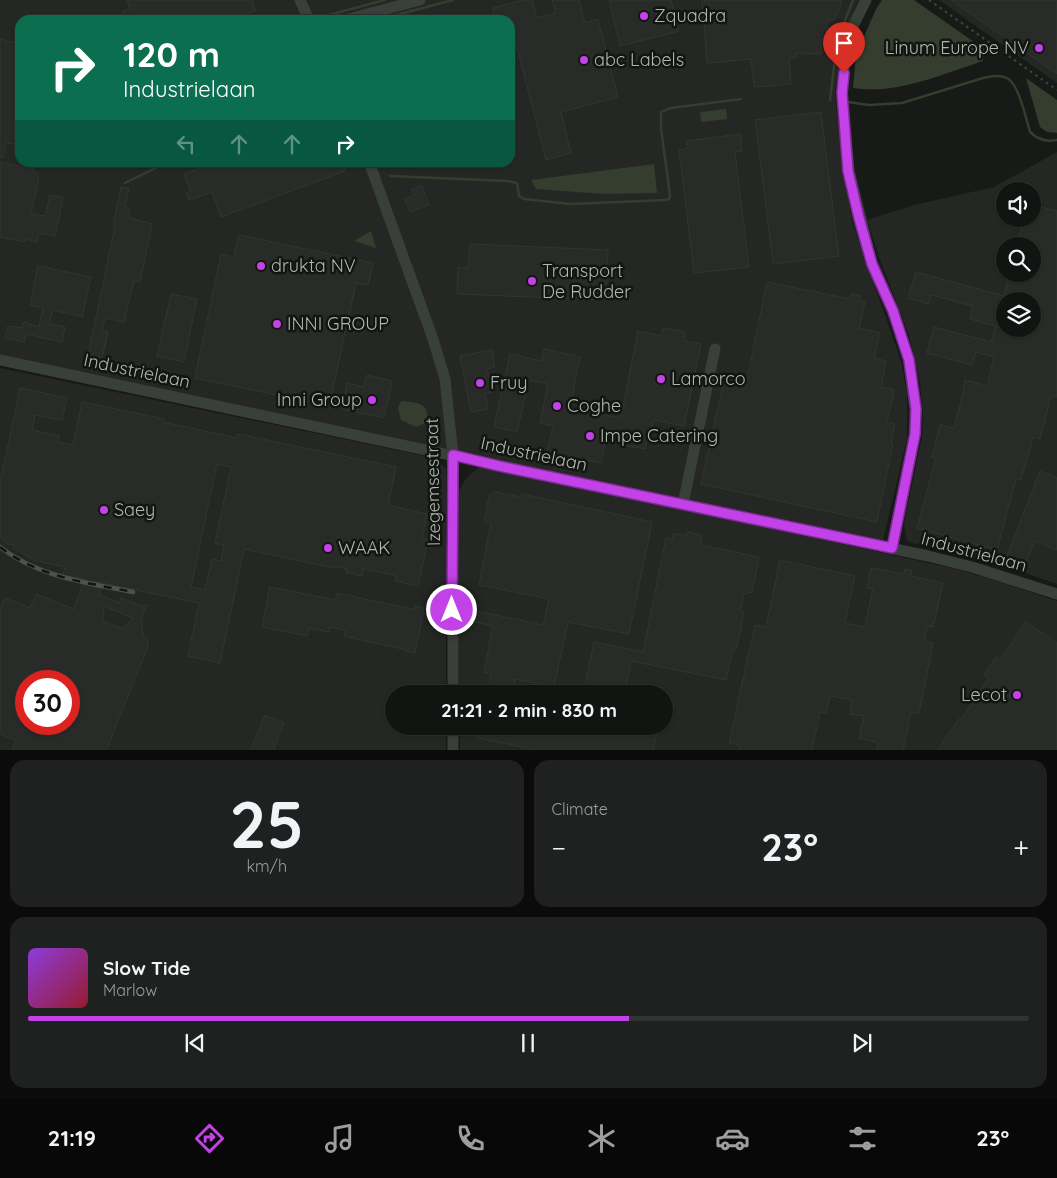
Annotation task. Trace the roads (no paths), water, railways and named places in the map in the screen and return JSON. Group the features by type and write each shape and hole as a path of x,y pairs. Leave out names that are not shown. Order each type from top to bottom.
{"street":[{"path":"300,0 306,15"},
{"path":"364,15 420,0"},
{"path":"866,0 853,26 845,53 842,93 848,171 872,264 893,311 909,360 916,409 915,434 892,548"},
{"name":"Izegemsestraat","path":"371,167 434,339 445,379 453,455 453,685"},
{"path":"683,504 715,349"},
{"name":"Industrielaan","path":"0,360 892,548 972,567 1057,594"},
{"path":"453,735 453,750"}],"waterway":[{"path":"329,15 385,0"},
{"path":"396,15 453,0"},
{"path":"830,100 837,41 853,0"},
{"path":"848,102 869,105 902,103 983,78 1001,76 1007,78 1015,87 1022,102 1030,132 1043,140 1057,140"},
{"path":"390,176 508,181 517,183 519,196 524,199 570,204 666,200 670,196 661,128 661,112 671,108 741,99"},
{"path":"125,183 158,167"}],"railway":[{"path":"0,547 30,565 47,572 81,582 133,592"}],"place":[{"name":"Zquadra","path":"644,16"},
{"name":"Linum Europe NV","path":"1039,48"},
{"name":"abc Labels","path":"584,60"},
{"name":"drukta NV","path":"261,266"},
{"name":"Transport De Rudder","path":"532,281"},
{"name":"INNI GROUP","path":"277,324"},
{"name":"Lamorco","path":"661,379"},
{"name":"Fruy","path":"480,383"},
{"name":"Inni Group","path":"372,400"},
{"name":"Coghe","path":"557,406"},
{"name":"Impe Catering","path":"590,436"},
{"name":"Saey","path":"104,510"},
{"name":"WAAK","path":"328,548"},
{"name":"Lecot","path":"1017,695"}]}
